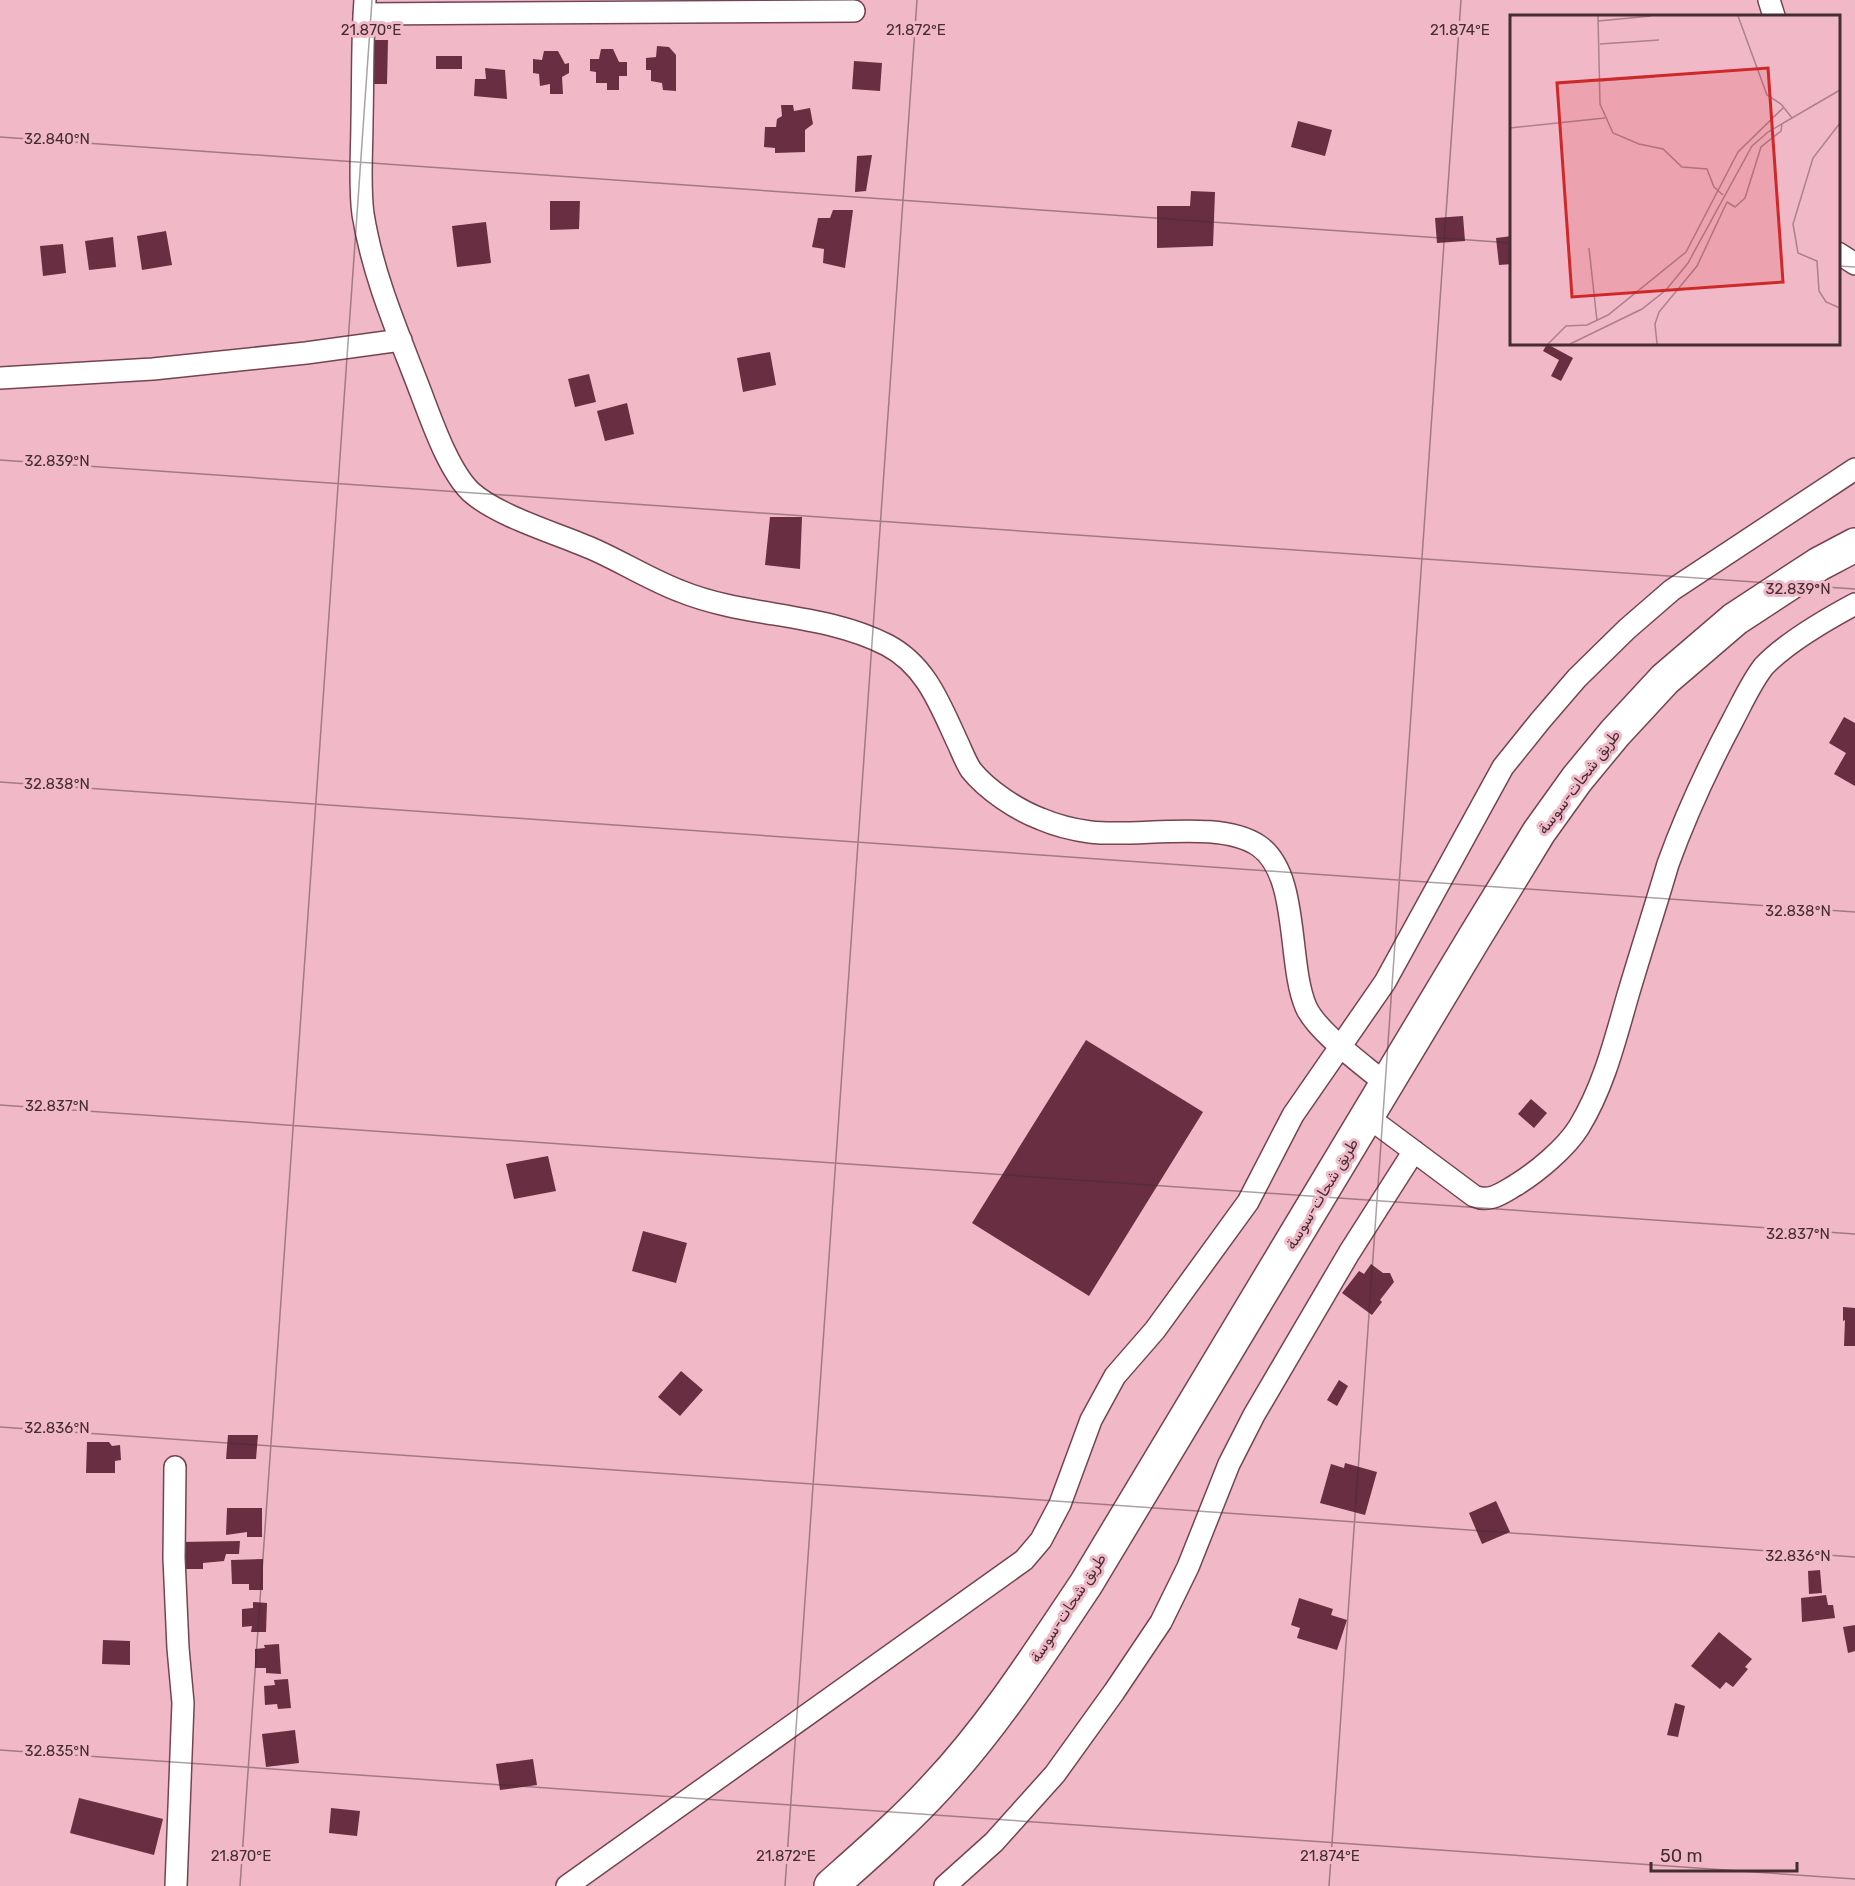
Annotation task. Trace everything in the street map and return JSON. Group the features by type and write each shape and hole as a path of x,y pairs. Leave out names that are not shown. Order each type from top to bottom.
{"main road":[{"name":"طريق شحات-سوسة","path":"831,1886 906,1818 938,1785 980,1737 1036,1659 1086,1584 1539,832 1577,779 1615,733 1665,679 1735,619 1819,564 1855,545"}],"street":[{"path":"1769,0 1774,15"},
{"path":"854,11 364,7 363,211 379,282 430,416 456,473 470,491 492,507 596,550 680,591 720,604 860,633 889,646 913,663 933,690 970,769 1003,798 1041,819 1090,832 1217,833 1240,836 1261,847 1275,862 1283,881 1297,976 1307,1010 1324,1032 1386,1084"},
{"path":"1840,254 1855,264"},
{"path":"0,378 153,369 306,353 401,340"},
{"path":"567,1886 1024,1560 1041,1540 1060,1504 1091,1420 1115,1376 1155,1330 1248,1202 1293,1115 1386,982 1503,767 1577,678 1627,629 1672,590 1855,469"},
{"path":"1368,1117 1474,1196 1486,1200 1521,1182 1549,1160 1578,1129 1595,1098 1611,1057 1675,844 1719,747 1749,689 1764,666 1823,621 1855,604"},
{"path":"945,1886 994,1842 1055,1774 1161,1622 1188,1567 1229,1464 1254,1415 1349,1254 1414,1151"},
{"path":"175,1467 174,1558 183,1703 176,1886"}],"building":[{"path":"374,40 388,40 387,84 373,84"},
{"path":"657,46 669,47 676,55 676,91 663,90 662,83 651,81 651,70 646,70 646,58 656,57"},
{"path":"601,49 613,49 619,62 627,62 627,76 619,76 619,90 607,90 607,83 596,83 596,72 590,71 590,59 599,59"},
{"path":"544,51 558,51 565,64 569,63 569,73 562,77 563,94 550,94 550,84 540,86 539,74 533,73 533,59 542,60"},
{"path":"436,56 462,56 462,69 436,69"},
{"path":"854,61 882,63 880,91 852,89"},
{"path":"485,68 505,70 507,99 474,96 475,79 486,79"},
{"path":"781,105 793,105 794,111 810,108 813,124 805,130 805,152 775,153 775,148 764,147 765,127 776,127 777,119 782,116"},
{"path":"1298,121 1332,130 1325,156 1291,147"},
{"path":"872,155 866,191 855,192 857,156"},
{"path":"1191,191 1215,192 1213,246 1157,248 1157,206 1190,206"},
{"path":"550,201 580,201 579,229 550,230"},
{"path":"833,210 853,210 845,268 823,263 824,249 812,247 818,218 830,218"},
{"path":"1463,216 1465,241 1437,243 1435,218"},
{"path":"486,222 491,263 457,267 452,226"},
{"path":"166,231 172,265 142,270 137,236"},
{"path":"1510,236 1510,264 1499,265 1496,238"},
{"path":"113,237 116,267 89,270 85,241"},
{"path":"63,244 66,273 43,276 40,246"},
{"path":"1549,345 1573,358 1561,381 1551,376 1559,360 1543,351"},
{"path":"770,352 776,385 743,392 737,358"},
{"path":"589,374 596,402 575,407 568,379"},
{"path":"627,403 634,434 605,441 597,411"},
{"path":"770,517 802,517 800,569 765,565"},
{"path":"1844,717 1855,723 1855,786 1834,774 1846,753 1829,743"},
{"path":"1086,1040 1203,1112 1089,1296 972,1223"},
{"path":"1531,1099 1547,1113 1534,1128 1518,1114"},
{"path":"548,1156 556,1191 514,1199 506,1164"},
{"path":"643,1231 687,1243 676,1283 632,1271"},
{"path":"1371,1264 1383,1273 1390,1273 1394,1282 1372,1315 1342,1293 1359,1271 1364,1274"},
{"path":"1843,1307 1855,1308 1855,1346 1844,1346"},
{"path":"681,1371 703,1390 680,1416 658,1397"},
{"path":"1339,1380 1348,1386 1337,1406 1327,1400"},
{"path":"228,1435 258,1435 256,1459 226,1459"},
{"path":"87,1442 109,1442 112,1446 120,1445 121,1460 115,1461 115,1473 86,1473"},
{"path":"1345,1463 1377,1472 1365,1515 1320,1503 1331,1464 1344,1468"},
{"path":"1496,1501 1510,1532 1482,1544 1469,1513"},
{"path":"227,1508 262,1508 262,1537 247,1537 247,1532 226,1535"},
{"path":"240,1541 239,1554 226,1554 224,1561 203,1563 203,1569 179,1569 180,1542"},
{"path":"263,1559 263,1590 249,1590 249,1584 232,1584 231,1560"},
{"path":"1820,1570 1822,1593 1809,1594 1808,1571"},
{"path":"1826,1595 1828,1605 1833,1605 1835,1618 1802,1622 1801,1598"},
{"path":"1299,1598 1333,1609 1331,1615 1347,1620 1337,1650 1297,1638 1300,1628 1291,1625"},
{"path":"253,1602 267,1603 266,1632 251,1632 252,1626 242,1627 242,1609 253,1608"},
{"path":"1855,1625 1855,1651 1848,1653 1843,1627"},
{"path":"1719,1632 1752,1659 1745,1667 1748,1669 1733,1687 1726,1682 1720,1689 1691,1666"},
{"path":"103,1640 130,1641 130,1665 102,1664"},
{"path":"279,1644 281,1674 266,1673 266,1668 255,1668 255,1649 265,1648 264,1645"},
{"path":"288,1679 291,1708 278,1709 277,1704 265,1705 264,1686 275,1685 274,1680"},
{"path":"1675,1703 1685,1706 1678,1737 1667,1735"},
{"path":"295,1730 299,1763 266,1767 262,1734"},
{"path":"533,1759 537,1785 500,1790 496,1764"},
{"path":"79,1798 163,1819 154,1855 70,1833"},
{"path":"331,1808 360,1811 357,1836 329,1833"}]}
